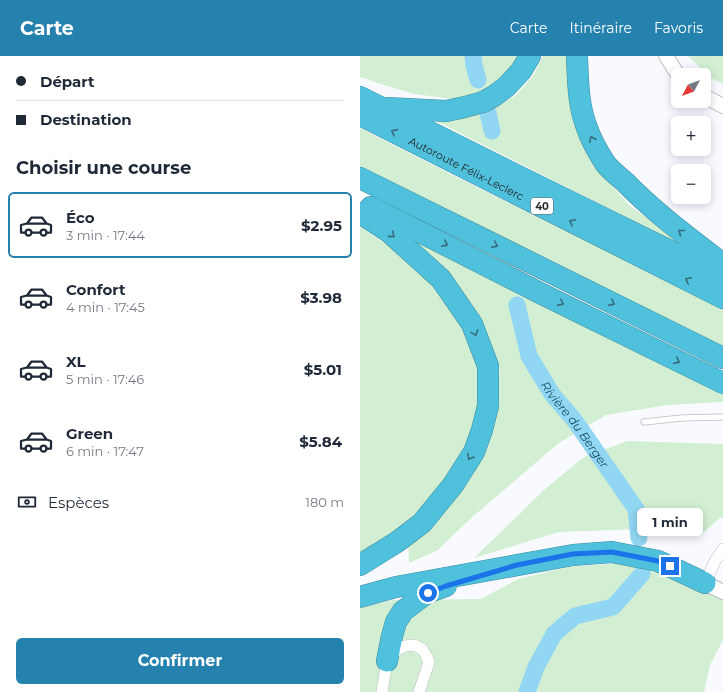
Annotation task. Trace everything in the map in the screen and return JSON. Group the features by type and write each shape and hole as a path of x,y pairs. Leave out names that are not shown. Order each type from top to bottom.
{"highway":[{"path":"382,108 446,111 483,102 506,87 521,71 530,56"},
{"path":"577,56 579,97 582,111 592,140 606,164 633,191 673,226 723,264"},
{"path":"360,97 723,277"},
{"name":"Autoroute Félix-Leclerc","path":"360,115 723,298"},
{"path":"360,178 723,358"},
{"path":"360,201 723,383"},
{"path":"360,213 389,232 441,279 472,324 488,366 488,406 482,430 474,452 462,472 422,523 397,542 363,562"},
{"path":"360,597 396,587 573,554 612,552 658,561 714,587"},
{"path":"387,661 396,622 403,611 428,593 446,586 517,565"}],"street":[{"path":"666,56 674,68"},
{"path":"711,100 723,106"},
{"path":"714,587 715,561 723,549"},
{"path":"382,692 387,661 397,650 405,646 414,646 422,649 429,662 419,692"}],"lane":[{"path":"644,422 682,418 723,417"}],"green space":[{"path":"360,56 522,56 490,88 460,100 414,94 360,77"},
{"path":"543,56 568,56 573,122 594,165 630,206 691,250 432,119 497,105 515,96 533,76"},
{"path":"688,56 723,56 723,84 711,78 711,68 701,68"},
{"path":"360,128 723,309 723,349 360,170"},
{"path":"360,227 393,249 426,278 450,305 466,330 477,358 480,384 478,413 472,434 459,461 413,519 360,554"},
{"path":"398,229 723,389 723,402 668,405 606,415 559,443 470,519 438,550 409,563 408,543 493,419 500,370 483,330 463,292 433,260"},
{"path":"627,441 723,444 723,518 720,518 703,533 669,528 559,532 474,558 545,489 584,457"},
{"path":"621,563 665,575 720,597 723,600 723,640 710,665 704,692 360,692 360,608 393,600 481,599 518,579 568,567"}],"waterway":[{"name":"Rivière du Berger","path":"473,56 478,80"},
{"name":"Rivière du Berger","path":"488,113 492,131"},
{"name":"Rivière du Berger","path":"517,305 529,356 552,394 575,421 636,509 639,538"},
{"name":"Rivière du Berger","path":"527,692 536,667 554,634 575,616 613,607 642,574"}],"route":[{"path":"428,593 446,586 517,565 573,554 612,552 658,561 670,566"}]}
